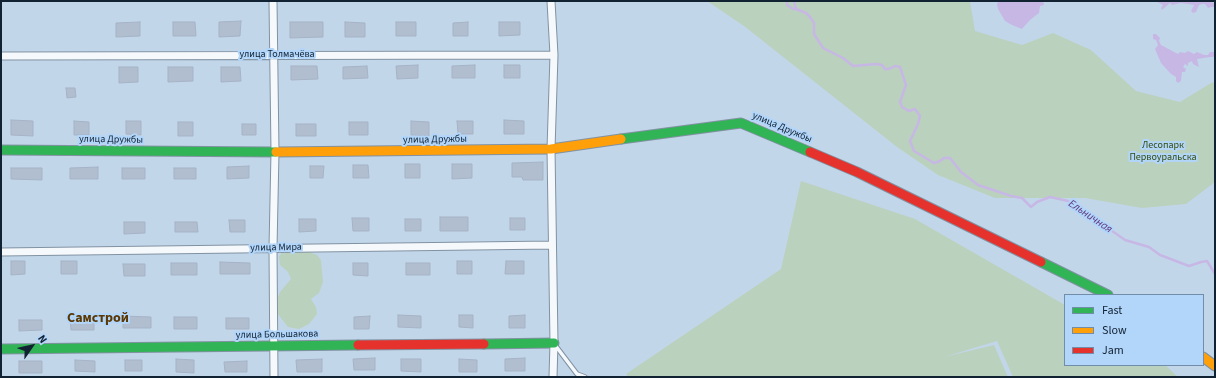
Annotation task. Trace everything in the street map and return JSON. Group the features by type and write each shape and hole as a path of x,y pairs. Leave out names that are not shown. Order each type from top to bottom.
{"street":[{"path":"273,1 274,377"},
{"path":"551,1 554,55 551,149 554,343 552,377"},
{"name":"улица Толмачёва","path":"1,56 274,54 554,55"},
{"name":"улица Дружбы","path":"1,150 274,152 551,149 741,123 857,172 1106,294"},
{"name":"улица Мира","path":"1,252 552,246"},
{"name":"улица Большакова","path":"1,349 554,343"},
{"path":"1204,358 1215,366"}],"lane":[{"path":"554,343 577,374 585,377"}],"green space":[{"name":"Лесопарк Первоуральска","path":"707,1 970,1 975,31 1022,45 1053,33 1091,50 1136,91 1180,102 1215,82 1215,182 1186,204 1142,208 1085,198 995,198 938,175 897,147 744,26"},
{"path":"801,181 915,219 1064,304 1064,366 1166,366 1178,377 1013,377 997,341 944,357 994,345 1008,377 628,377 626,374 781,269"},
{"path":"282,252 309,252 317,255 321,260 323,282 319,293 311,299 316,307 317,314 309,324 299,329 288,327 277,313 277,300 280,292 291,279 288,272 280,265 279,257"}],"shaded area":[{"path":"999,1 1043,1 1044,5 1040,6 1039,13 1022,29 1005,21 998,9 997,4"},
{"path":"1155,1 1207,1 1215,3 1215,7 1208,8 1205,4 1202,4 1199,5 1196,12 1193,13 1191,11 1194,5 1181,3 1172,5 1170,3 1162,10 1161,8 1163,5"},
{"path":"1153,34 1156,34 1160,38 1159,41 1161,45 1178,54 1180,52 1185,53 1188,51 1194,54 1197,52 1208,55 1210,52 1214,52 1215,56 1197,59 1199,67 1193,64 1192,61 1188,63 1188,66 1185,64 1183,67 1186,69 1185,72 1182,72 1181,81 1178,83 1176,81 1176,77 1171,74 1161,63 1155,49 1158,45 1156,40 1153,39"}],"building":[{"path":"241,21 240,36 219,37 219,22"},
{"path":"140,22 140,36 116,37 116,23"},
{"path":"173,22 195,22 196,36 173,36"},
{"path":"290,22 323,22 323,37 290,38"},
{"path":"345,22 365,23 365,37 345,37"},
{"path":"396,22 416,22 416,36 396,36"},
{"path":"468,22 468,36 453,36 453,23"},
{"path":"499,22 520,22 520,35 499,36"},
{"path":"418,65 418,78 397,79 396,66"},
{"path":"475,65 475,78 452,78 452,66"},
{"path":"504,65 520,65 520,78 504,78"},
{"path":"291,66 317,66 318,79 291,80"},
{"path":"367,66 368,78 343,79 343,67"},
{"path":"119,67 138,67 138,82 119,83"},
{"path":"168,67 193,67 193,81 168,82"},
{"path":"221,67 240,67 241,81 221,82"},
{"path":"66,88 75,88 76,97 67,98"},
{"path":"11,120 33,121 33,136 11,135"},
{"path":"504,120 524,121 524,134 504,134"},
{"path":"74,121 89,122 89,135 74,135"},
{"path":"126,121 141,121 141,135 126,134"},
{"path":"411,121 429,122 429,136 411,135"},
{"path":"457,121 473,121 473,134 458,134"},
{"path":"178,122 193,122 193,136 178,136"},
{"path":"349,122 368,122 368,135 349,135"},
{"path":"242,124 256,124 256,135 242,135"},
{"path":"296,124 316,124 316,136 296,136"},
{"path":"543,162 543,180 523,180 522,177 512,177 512,163"},
{"path":"405,164 420,164 420,178 405,178"},
{"path":"452,164 472,164 472,178 452,179"},
{"path":"353,165 368,165 369,178 353,178"},
{"path":"249,166 249,178 227,179 227,167"},
{"path":"310,166 324,166 323,178 310,178"},
{"path":"98,167 98,179 70,179 70,168"},
{"path":"11,168 42,168 42,180 11,179"},
{"path":"122,168 145,168 145,179 122,179"},
{"path":"174,168 196,168 196,179 174,179"},
{"path":"440,217 468,217 468,231 440,231"},
{"path":"352,218 369,218 369,231 353,231"},
{"path":"510,218 525,218 525,230 510,230"},
{"path":"299,219 316,219 316,231 299,232"},
{"path":"405,219 421,219 421,231 405,231"},
{"path":"229,220 245,220 245,232 230,232"},
{"path":"124,222 145,222 145,233 124,234"},
{"path":"175,222 197,222 198,232 175,232"},
{"path":"11,261 25,261 25,274 11,275"},
{"path":"61,261 77,261 77,274 61,274"},
{"path":"457,261 472,261 472,274 457,274"},
{"path":"506,261 524,261 524,274 505,274"},
{"path":"220,262 250,263 250,274 220,274"},
{"path":"171,263 197,263 197,275 171,275"},
{"path":"353,263 368,263 368,276 353,275"},
{"path":"406,263 430,263 430,275 406,275"},
{"path":"123,264 145,264 145,276 124,276"},
{"path":"398,315 421,316 421,328 398,327"},
{"path":"459,315 473,315 473,328 459,327"},
{"path":"525,315 525,328 509,328 509,316"},
{"path":"123,316 151,317 151,328 123,328"},
{"path":"370,316 369,329 354,329 354,317"},
{"path":"174,317 197,317 197,329 174,329"},
{"path":"70,318 94,318 94,330 71,330"},
{"path":"226,318 249,318 249,329 226,329"},
{"path":"19,320 42,320 42,330 19,331"},
{"path":"375,358 375,370 354,370 353,359"},
{"path":"525,358 525,371 505,371 505,359"},
{"path":"176,359 194,360 194,373 176,372"},
{"path":"322,359 322,372 297,372 296,360"},
{"path":"401,359 421,359 421,372 401,371"},
{"path":"459,359 477,360 477,372 459,372"},
{"path":"75,360 95,361 95,372 75,371"},
{"path":"125,360 142,360 142,371 125,371"},
{"path":"19,361 42,361 42,373 19,373"},
{"path":"247,361 247,372 225,372 224,362"}],"waterway":[{"name":"Ельничная","path":"787,1 787,5 793,9 806,13 810,17 814,23 814,34 823,48 843,58 853,66 876,64 882,65 885,69 895,66 900,67 906,85 900,102 902,107 909,111 915,109 920,116 910,141 914,151 934,163 944,158 950,158 961,172 978,185 1022,198 1031,207 1037,202 1050,197 1068,201 1080,208 1084,215 1095,219 1125,240 1149,247 1160,255 1189,266 1207,261 1215,274"},
{"path":"794,1 796,9"}],"traffic: fast":[{"path":"621,139 741,123 810,152"},
{"path":"1,150 276,152"},
{"path":"1041,262 1106,294"},
{"path":"484,344 554,343"},
{"path":"1,349 358,345"}],"traffic: slow":[{"path":"276,152 551,149 621,139"},
{"path":"1204,358 1215,366"}],"traffic: jam":[{"path":"810,152 857,172 1041,262"},
{"path":"358,345 484,344"}],"district":[{"name":"Самстрой","path":"98,319"}]}
